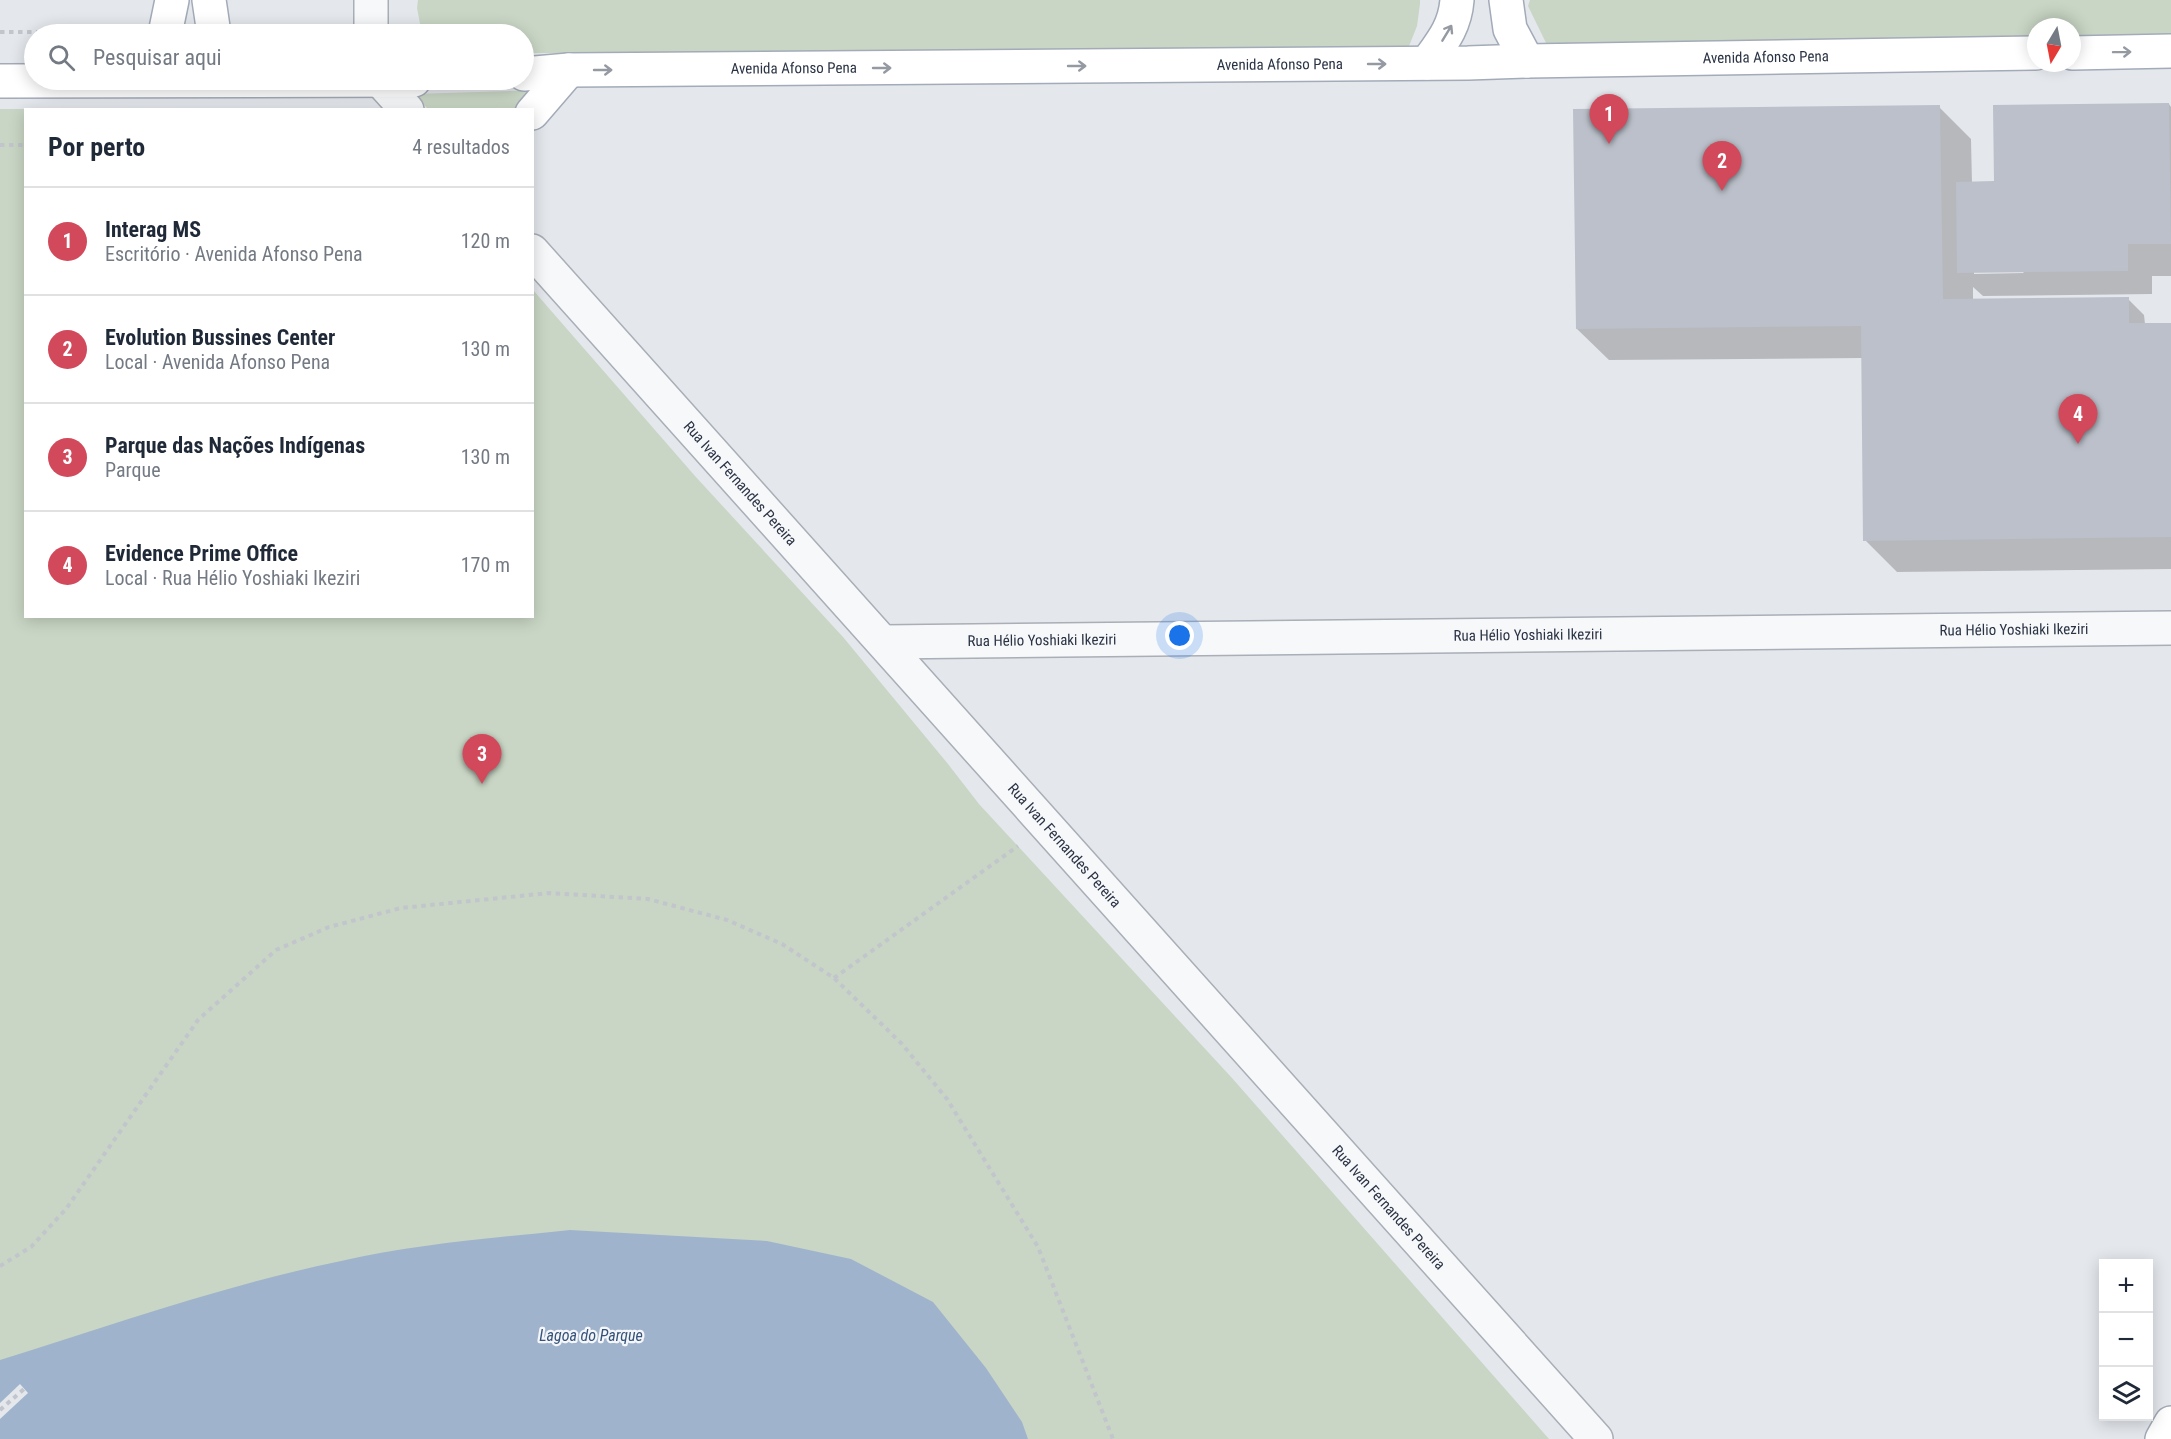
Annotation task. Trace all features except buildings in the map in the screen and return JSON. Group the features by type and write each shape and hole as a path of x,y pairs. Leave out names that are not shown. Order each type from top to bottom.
{"main road":[{"path":"167,24 172,0"},
{"path":"208,0 212,24"},
{"path":"1427,63 1450,29 1456,16 1457,0"},
{"path":"1506,0 1510,29 1527,61"},
{"path":"2081,53 2171,51"},
{"name":"Avenida Afonso Pena","path":"534,73 569,70 1427,63 2027,53"},
{"path":"534,111 569,70"},
{"path":"0,81 24,81"},
{"path":"2162,1439 2171,1423"}],"street":[{"path":"371,0 371,24"},
{"path":"389,90 405,108"},
{"name":"Rua Ivan Fernandes Pereira","path":"534,253 1596,1439"},
{"name":"Rua Hélio Yoshiaki Ikeziri","path":"884,642 2171,628"}],"path":[{"path":"0,145 24,145"},
{"path":"834,978 1048,825"},
{"path":"0,1266 31,1246 66,1209 198,1020 276,950 328,927 401,908 549,893 648,899 728,920 782,944 834,978 902,1044 947,1098 1038,1247 1113,1439"},
{"path":"0,1410 24,1389"}],"green space":[{"path":"418,0 1420,0 1417,26 1409,46 534,53 534,24 420,24"},
{"path":"1530,0 2171,0 2171,50 2081,50 2081,18 2027,18 2027,50 1549,49 1528,6"},
{"path":"544,90 526,108 427,108 414,94"},
{"path":"0,109 24,109 24,618 534,618 534,291 695,476 843,637 979,804 1232,1078 1549,1439 0,1439"}],"water":[{"name":"Lagoa do Parque","path":"570,1230 767,1241 851,1259 933,1302 986,1368 1022,1422 1028,1439 0,1439 0,1360 169,1306 298,1271 369,1255 426,1246"}],"pier":[{"path":"20,1384 28,1393 0,1419 0,1403"}],"place":[{"name":"Interag MS","path":"1609,144"},
{"name":"Evolution Bussines Center","path":"1722,191"},
{"name":"Evidence Prime Office","path":"2078,444"},
{"name":"Parque das Nações Indígenas","path":"482,784"}]}
